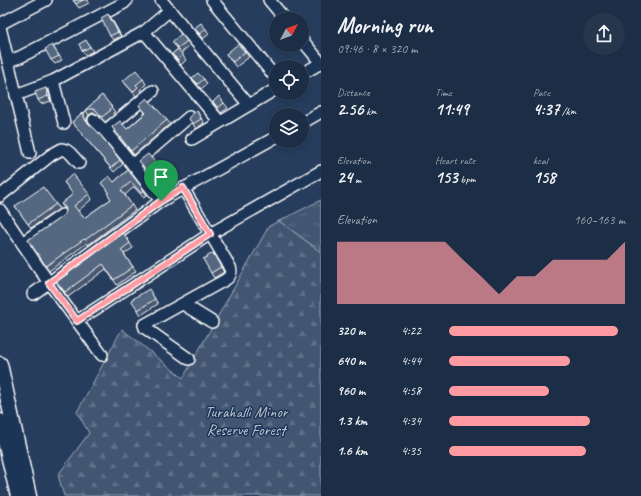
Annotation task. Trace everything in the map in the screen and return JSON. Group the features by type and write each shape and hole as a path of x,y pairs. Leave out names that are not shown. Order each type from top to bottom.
{"main road":[{"path":"0,364 29,496"},
{"path":"0,421 18,496"}],"street":[{"path":"30,153 0,25 46,0"},
{"path":"8,60 20,57 124,3 127,0"},
{"path":"161,0 249,105"},
{"path":"212,0 269,69"},
{"path":"269,0 279,12"},
{"path":"16,95 53,81 144,32 170,10"},
{"path":"144,32 220,122"},
{"path":"309,48 321,63 309,70"},
{"path":"53,81 64,123"},
{"path":"105,131 153,91"},
{"path":"192,139 269,93"},
{"path":"309,118 321,112"},
{"path":"133,165 190,117"},
{"path":"94,120 105,131 161,201"},
{"path":"33,294 161,201 269,141"},
{"path":"0,196 52,155 62,149 70,153 79,163"},
{"path":"77,321 210,234 321,171"},
{"path":"183,188 232,272 226,280 144,326 189,359"},
{"path":"0,210 49,283 102,355"},
{"path":"22,243 62,215"},
{"path":"183,304 212,322"}],"green space":[{"path":"321,200 321,252 279,221"},
{"name":"Turahalli Minor Reserve Forest","path":"279,221 321,252 321,496 64,496 58,475 89,433 77,412 122,329 183,378 269,226"}],"building":[{"path":"73,0 83,0 76,4"},
{"path":"108,14 118,32 110,36 101,18"},
{"path":"201,23 206,29 200,34 194,28"},
{"path":"181,34 187,41 178,48 172,42"},
{"path":"86,40 90,47 82,51 79,44"},
{"path":"238,44 245,52 233,62 226,54"},
{"path":"52,45 59,56 51,60 45,49"},
{"path":"178,49 183,55 178,60 172,54"},
{"path":"136,70 143,79 136,85 138,87 133,92 123,81"},
{"path":"198,73 204,79 198,84 192,78"},
{"path":"46,88 48,96 38,100 35,92"},
{"path":"102,95 112,107 110,109 111,110 102,117 96,110 89,109 84,113 84,117 120,160 111,168 72,122"},
{"path":"219,96 224,103 218,108 213,102"},
{"path":"147,98 167,120 131,151 112,127 120,121 127,129 146,113 139,105"},
{"path":"197,111 201,119 193,124 189,119 193,113"},
{"path":"148,154 161,169 152,177 139,161"},
{"path":"128,170 144,190 141,193 131,182 121,190 132,205 85,240 84,239 46,266 28,240 65,214 65,207 61,204 73,194 64,182 73,174 89,194 74,206 84,218 111,199 107,193 109,192 101,183 109,176 114,182"},
{"path":"43,187 56,204 28,224 15,206"},
{"path":"122,231 130,243 121,250 133,267 114,280 103,264 65,292 55,280"},
{"path":"213,253 221,267 211,273 203,259"},
{"path":"149,289 155,299 138,310 131,300"}],"route":[{"path":"183,188 210,234 77,321 49,283 161,201 183,188"}]}
